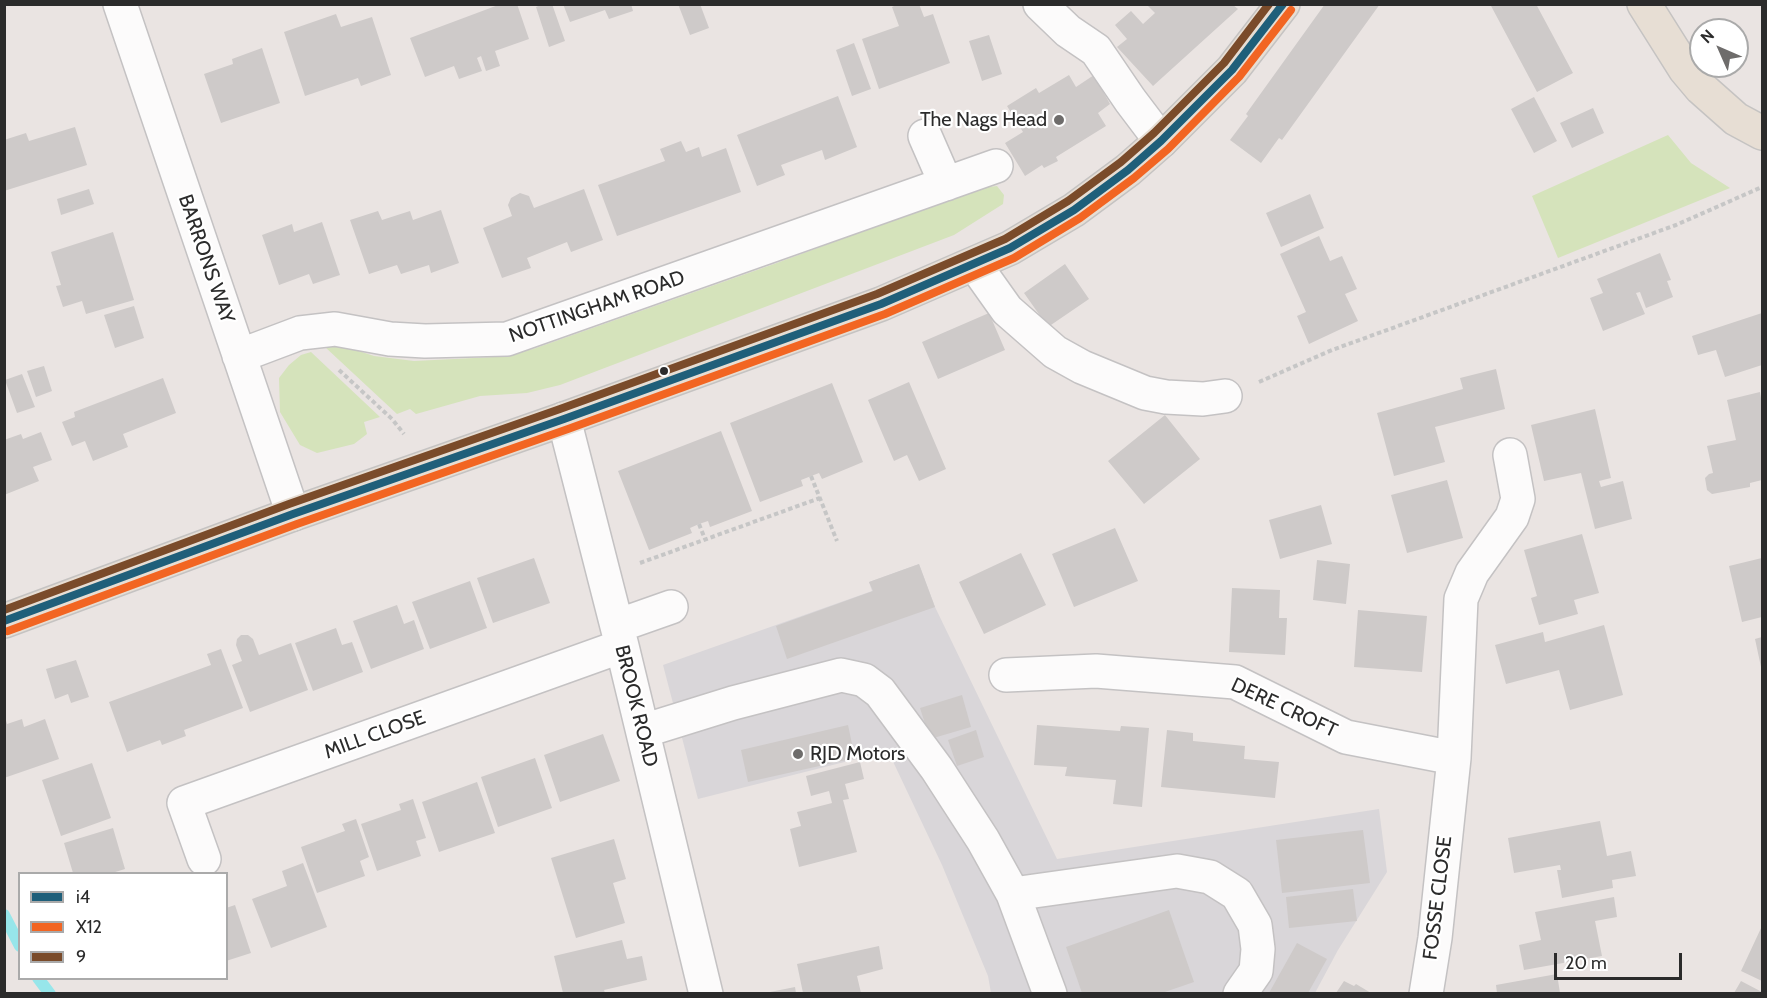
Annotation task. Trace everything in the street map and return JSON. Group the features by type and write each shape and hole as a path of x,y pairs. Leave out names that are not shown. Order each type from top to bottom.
{"main road":[{"path":"4,621 293,514 881,304 975,265 1030,237 1074,210 1128,170 1161,141 1232,70 1283,4"},
{"path":"1644,4 1685,69 1701,88 1736,119 1762,133"}],"street":[{"name":"BARRONS WAY","path":"120,4 293,514"},
{"path":"1040,4 1068,31 1096,50 1161,141"},
{"path":"926,136 946,184"},
{"name":"NOTTINGHAM ROAD","path":"239,356 300,333 335,329 390,339 425,341 507,339 996,166"},
{"path":"975,265 1007,310 1055,352 1082,367 1145,393 1166,397 1203,399 1225,396"},
{"name":"BROOK ROAD","path":"564,419 706,993"},
{"path":"1454,758 1461,599 1472,573 1512,517 1518,499 1510,455"},
{"path":"619,636 671,607"},
{"name":"MILL CLOSE","path":"204,859 184,803 619,636"},
{"name":"DERE CROFT","path":"1006,675 1096,671 1235,682 1346,736 1454,758"},
{"path":"642,731 733,703 841,675 864,680 880,692 937,769 983,840 1013,894 1050,993"},
{"name":"FOSSE CLOSE","path":"1426,993 1435,938 1454,758"},
{"path":"1013,894 1177,871 1210,876 1237,894 1255,925 1258,949 1256,971 1240,993"}],"path":[{"path":"1225,396 1332,350 1676,225 1762,187"},
{"path":"300,333 392,419 428,466"},
{"path":"811,476 837,541"},
{"path":"604,576 820,498"},
{"path":"699,524 705,539"}],"shaded area":[{"path":"919,564 935,607 1057,859 1379,809 1387,872 1338,950 1315,993 991,993 988,976 942,865 888,751 698,799 663,665 872,591 869,582"}],"green space":[{"path":"1668,135 1691,163 1730,188 1558,258 1532,196"},
{"path":"997,186 1004,195 1003,204 954,235 560,385 527,393 480,396 416,414 410,409 397,414 325,347 325,344 347,347 374,356 414,361 494,357 533,349 980,188"},
{"path":"311,352 380,417 364,422 367,434 354,444 317,453 300,445 280,412 279,378 301,355"}],"building":[{"path":"501,4 517,4 529,39 495,51 500,66 486,71 481,56 477,58 482,71 459,79 454,66 425,77 410,38"},
{"path":"552,4 565,41 549,47 536,7"},
{"path":"563,4 631,4 633,11 609,19 605,10 570,22"},
{"path":"678,4 700,4 709,28 690,35"},
{"path":"898,4 919,4 924,17 933,14 950,63 879,89 862,39 899,26 892,7"},
{"path":"1325,4 1380,4 1282,140 1279,138 1261,163 1230,140"},
{"path":"1490,4 1536,4 1573,73 1537,92"},
{"path":"1147,5 1233,5 1238,9 1153,86 1117,47 1127,39 1115,25 1131,11 1143,24 1155,13"},
{"path":"336,14 341,27 372,17 391,75 361,86 358,78 305,96 284,32"},
{"path":"989,35 1002,74 982,81 969,41"},
{"path":"854,43 871,89 852,96 836,50"},
{"path":"262,48 280,103 221,123 204,74 233,64 232,59"},
{"name":"The Nags Head","path":"1069,75 1076,87 1094,75 1110,104 1098,113 1106,126 1056,157 1058,161 1044,168 1042,165 1025,176 1005,143 1023,132 1007,106 1036,88 1039,93"},
{"path":"838,96 857,147 825,160 822,150 781,165 785,175 757,186 737,135"},
{"path":"1534,97 1557,141 1534,153 1511,109"},
{"path":"1593,108 1604,133 1572,148 1560,123"},
{"path":"75,127 87,165 4,191 4,140 26,133 29,141"},
{"path":"681,141 686,152 699,147 702,157 726,148 741,192 617,236 598,185 665,161 660,149"},
{"path":"89,189 94,204 61,215 57,199"},
{"path":"584,189 603,240 571,252 567,242 527,258 531,268 502,278 483,228 512,216 508,205 511,198 520,193 529,196 534,208"},
{"path":"1310,194 1324,228 1281,247 1266,213"},
{"path":"441,210 459,263 431,273 429,265 401,274 397,265 369,274 350,220 378,211 382,220 410,211 413,220"},
{"path":"322,222 340,275 313,284 309,274 279,285 262,235 292,224 294,232"},
{"path":"113,232 134,300 86,314 82,301 63,307 56,286 61,285 51,252"},
{"path":"1319,236 1330,261 1342,256 1357,289 1345,294 1358,321 1309,344 1297,316 1306,312 1280,254"},
{"path":"1660,253 1671,280 1667,281 1673,297 1646,308 1640,292 1636,293 1645,314 1603,331 1590,298 1603,293 1597,279"},
{"path":"1065,264 1089,299 1048,327 1024,293"},
{"path":"134,306 144,338 115,348 104,315"},
{"path":"989,313 1005,350 938,379 922,342"},
{"path":"1762,313 1762,365 1725,377 1716,350 1698,355 1692,336"},
{"path":"44,366 52,391 36,397 27,371"},
{"path":"1496,369 1505,409 1435,427 1445,462 1394,476 1377,413 1463,389 1460,378"},
{"path":"22,374 35,407 17,413 5,380"},
{"path":"163,378 176,413 123,434 128,447 93,461 85,441 72,446 62,422 75,417 74,412"},
{"path":"909,382 946,469 919,481 907,455 894,461 868,400"},
{"path":"832,383 863,462 822,479 819,473 801,480 803,486 760,502 730,423"},
{"path":"1760,392 1762,480 1750,483 1750,487 1712,494 1707,490 1705,478 1713,473 1707,446 1736,440 1727,400"},
{"path":"1595,409 1611,478 1599,481 1601,487 1623,481 1632,519 1595,529 1581,473 1544,481 1531,425"},
{"path":"1165,415 1200,459 1144,504 1108,461"},
{"path":"721,431 752,511 710,527 708,521 699,524 690,528 692,533 649,550 618,471"},
{"path":"41,432 52,460 33,467 39,481 4,495 4,440 21,434 23,439"},
{"path":"1447,480 1463,538 1407,553 1391,495"},
{"path":"1321,505 1332,544 1280,559 1269,520"},
{"path":"1115,528 1138,581 1074,607 1052,554"},
{"path":"1582,534 1599,593 1574,600 1578,614 1539,625 1531,598 1537,596 1524,550"},
{"path":"1021,553 1046,605 984,634 959,582"},
{"path":"534,558 550,603 493,623 477,578"},
{"path":"1762,558 1762,617 1742,622 1729,566"},
{"path":"1317,560 1350,564 1346,604 1313,600"},
{"path":"919,564 935,607 787,659 776,626 873,591 869,582"},
{"path":"470,581 487,628 430,649 412,602"},
{"path":"1232,588 1280,590 1279,618 1287,618 1285,655 1229,652"},
{"path":"397,605 404,624 414,620 424,649 371,669 353,621"},
{"path":"1358,610 1427,616 1422,672 1354,667"},
{"path":"1604,625 1623,695 1570,710 1559,670 1506,684 1495,645 1543,632 1545,642"},
{"path":"336,628 342,645 352,642 363,672 313,691 295,643"},
{"path":"241,635 248,635 253,639 259,655 291,643 308,690 250,712 232,665 242,661 236,645"},
{"path":"1762,637 1762,667 1761,667 1755,639"},
{"path":"221,649 243,708 184,730 186,736 162,745 160,740 127,752 109,702 211,665 207,654"},
{"path":"76,660 89,697 71,703 68,694 55,699 46,669"},
{"path":"962,695 971,727 930,739 920,708"},
{"path":"5,717 7,724 22,719 24,727 45,719 59,759 4,778"},
{"name":"RJD Motors","path":"848,725 855,758 748,782 741,750"},
{"path":"1037,725 1120,731 1121,726 1149,728 1142,807 1113,804 1116,780 1065,776 1067,767 1034,765"},
{"path":"976,730 984,757 957,766 948,740"},
{"path":"1167,730 1193,733 1193,741 1245,746 1244,759 1279,762 1275,798 1161,787"},
{"path":"603,734 620,781 560,802 544,755"},
{"path":"535,758 552,808 498,827 481,777"},
{"path":"860,762 864,779 845,784 849,799 843,800 857,852 799,867 790,829 801,826 797,812 832,803 829,791 811,796 806,776"},
{"path":"92,763 111,818 61,836 42,780"},
{"path":"477,782 495,833 439,852 422,802"},
{"path":"413,799 426,838 416,841 421,856 377,871 361,824 401,810 399,804"},
{"path":"356,819 369,857 360,861 365,876 317,893 301,847 345,831 342,824"},
{"path":"1600,821 1607,856 1631,851 1636,876 1612,880 1613,888 1562,898 1557,870 1561,870 1560,865 1514,873 1508,838"},
{"path":"113,828 125,869 115,872 73,872 64,843"},
{"path":"1363,830 1370,883 1282,893 1276,840"},
{"path":"614,839 626,879 613,883 625,923 576,938 551,858"},
{"path":"303,863 327,927 271,948 252,899 287,886 282,871"},
{"path":"1353,889 1357,921 1289,928 1286,897"},
{"path":"1614,897 1617,917 1595,921 1602,956 1524,970 1519,945 1541,940 1535,912"},
{"path":"235,905 251,953 228,960 228,907"},
{"path":"1169,910 1194,982 1162,993 1082,993 1066,947"},
{"path":"1762,926 1762,981 1741,971"},
{"path":"622,940 627,959 642,956 647,980 604,990 605,993 563,993 554,956"},
{"path":"1297,943 1327,959 1308,993 1269,993"},
{"path":"879,946 883,969 857,976 861,993 803,993 797,964"},
{"path":"1557,974 1560,993 1497,993 1496,985"},
{"path":"1344,981 1354,986 1356,984 1371,993 1336,993"},
{"path":"1741,981 1762,992 1762,993 1734,993"},
{"path":"795,987 796,993 770,993 770,992"}],"waterway":[{"path":"4,915 18,942"},
{"path":"40,980 50,994"}],"transit line":[{"name":"9","path":"4,610 289,504 877,294 1005,239 1068,201 1121,162 1154,133 1224,63 1269,4"},
{"name":"i4","path":"4,621 293,514 881,304 1010,248 1074,210 1128,170 1161,141 1232,70 1283,4"},
{"name":"X12","path":"8,631 297,524 885,314 1014,258 1080,218 1134,178 1168,149 1239,77 1291,10"}],"place":[{"name":"The Nags Head","path":"1059,120"},
{"name":"RJD Motors","path":"798,754"}]}
